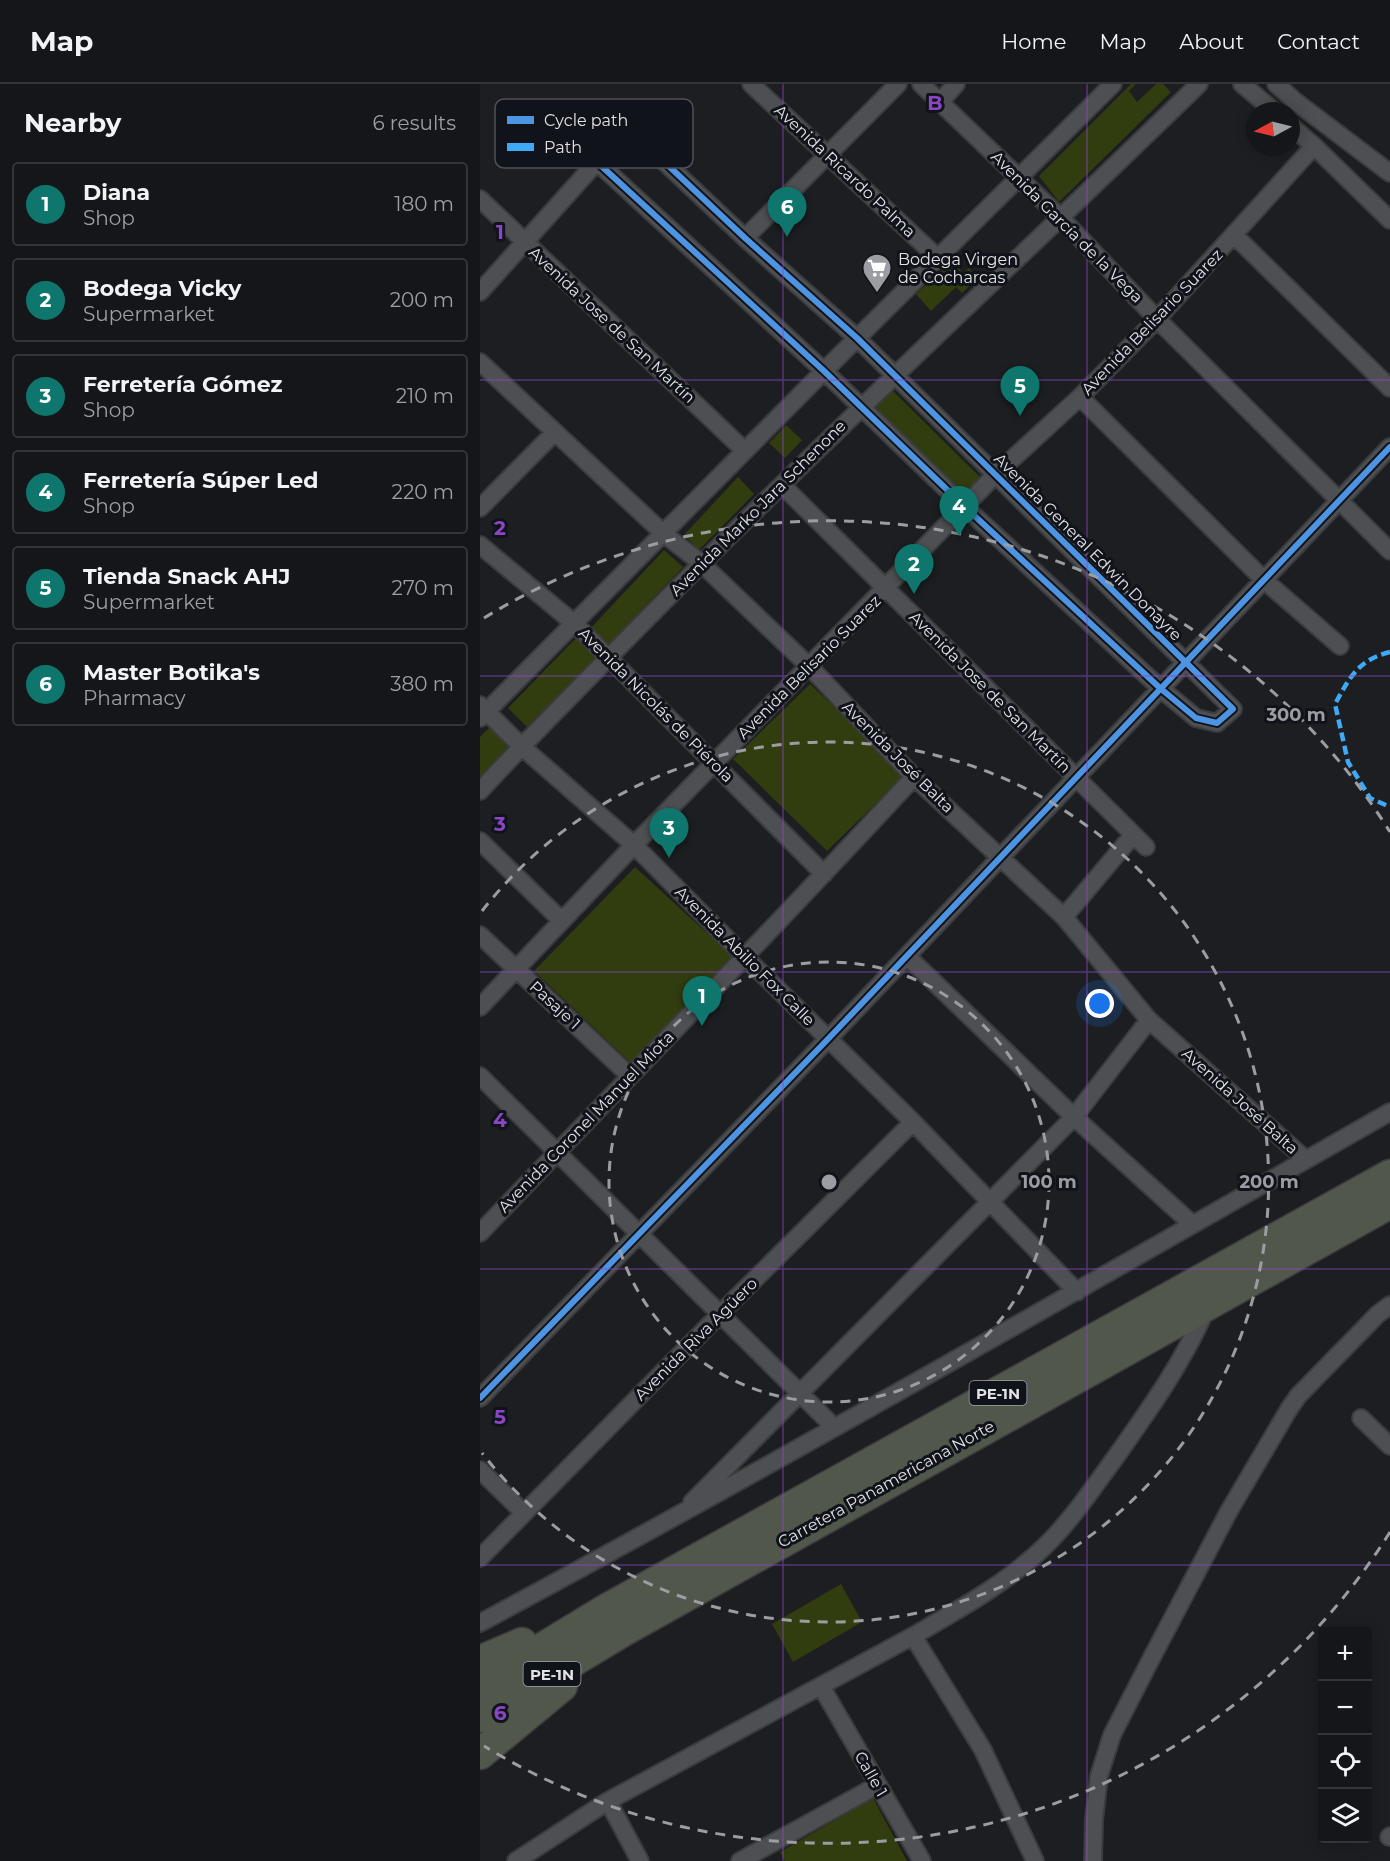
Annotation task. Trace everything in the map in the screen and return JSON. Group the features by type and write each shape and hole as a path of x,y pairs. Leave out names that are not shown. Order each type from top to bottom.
{"highway":[{"name":"Carretera Panamericana Norte","path":"480,1717 615,1620 1390,1175"},
{"name":"Carretera Panamericana Norte","path":"480,1686 615,1620 1209,1303 1390,1203"},
{"path":"480,1661 615,1620"},
{"path":"480,1754 542,1701 608,1650 615,1620"}],"street":[{"name":"Avenida Ricardo Palma","path":"752,84 938,258"},
{"path":"746,238 898,84"},
{"name":"Avenida García de la Vega","path":"921,84 1019,176 1157,319 1390,551"},
{"path":"940,102 956,84"},
{"path":"482,712 575,624 824,371 1113,84"},
{"name":"Avenida Marko Jara Schenone","path":"480,790 701,563 1199,84"},
{"path":"1242,84 1263,102"},
{"path":"1276,84 1296,102 1390,173"},
{"path":"1300,134 1390,220"},
{"name":"Avenida Belisario Suarez","path":"480,1007 634,845 996,474 1080,397 1157,319 1314,146"},
{"path":"480,292 592,168"},
{"name":"Avenida General Edwin Donayre","path":"604,168 862,406 965,507 1160,688 1196,718 1217,723 1233,709 896,375 671,168"},
{"name":"Avenida Jose de San Martín","path":"480,199 745,451"},
{"path":"1234,235 1390,388"},
{"name":"Avenida José Balta","path":"480,362 663,533 701,563 810,667 914,777 1064,917 1149,1020 1306,1160"},
{"path":"1080,397 1264,580 1340,646"},
{"path":"480,507 555,432"},
{"path":"480,1398 830,1038 1390,447"},
{"name":"Avenida Jose de San Martín","path":"782,485 1146,847"},
{"name":"Avenida Nicolás de Piérola","path":"480,544 575,624 824,874"},
{"name":"Avenida Abilio Fox Calle","path":"482,712 634,845 744,956 830,1038 1077,1292"},
{"name":"Avenida Coronel Manuel Miota","path":"480,1233 914,777"},
{"path":"1064,917 1133,835"},
{"path":"480,841 562,921"},
{"name":"Pasaje 1","path":"480,934 630,1076"},
{"path":"907,956 1074,1117 1192,1224"},
{"path":"678,1517 1074,1117 1149,1020"},
{"path":"480,1076 834,1427"},
{"path":"480,1623 678,1517 1390,1112"},
{"name":"Avenida Riva Agüero","path":"480,1558 913,1122"},
{"path":"516,1861 608,1802 913,1636 1015,1572 1045,1546 1092,1490 1141,1422 1193,1341 1209,1303"},
{"path":"1093,1861 1094,1820 1100,1776 1112,1735 1229,1511 1298,1396 1386,1315"},
{"path":"1360,1418 1390,1446"},
{"path":"480,1470 524,1513"},
{"path":"913,1636 983,1750 1035,1861"},
{"name":"Calle 1","path":"821,1686 922,1861"},
{"path":"741,1861 770,1854 878,1785"},
{"path":"608,1802 640,1861"}],"green space":[{"path":"1131,84 1136,84 1129,91 1137,102 1156,84 1163,84 1171,92 1059,202 1039,176"},
{"path":"952,260 963,273 969,268 978,278 962,293 956,287 931,311 916,294"},
{"path":"890,388 980,477 962,496 872,406"},
{"path":"786,425 802,440 785,458 769,443"},
{"path":"738,477 754,494 699,550 684,535"},
{"path":"664,550 683,567 605,648 588,631"},
{"path":"577,637 597,656 527,727 508,708"},
{"path":"810,684 906,774 827,851 733,759"},
{"path":"494,723 515,744 480,779 480,737"},
{"path":"635,867 732,956 631,1063 534,971"},
{"path":"841,1584 862,1622 793,1662 772,1624"},
{"path":"873,1798 907,1861 785,1861 780,1852"}],"marked path":[{"path":"1390,652 1379,655 1362,665 1335,704 1348,762 1370,798 1390,807"}],"cycle path":[{"path":"604,168 824,371 965,507 1160,688 1196,718 1217,723 1233,709 857,338 671,168"},
{"path":"480,1398 829,1038 1390,447"}],"place":[{"name":"Master Botika's","path":"787,237"},
{"name":"Bodega Virgen de Cocharcas","path":"877,294"},
{"name":"Tienda Snack AHJ","path":"1020,416"},
{"name":"Ferretería Súper Led","path":"959,536"},
{"name":"Bodega Vicky","path":"914,594"},
{"name":"Ferretería Gómez","path":"669,858"},
{"name":"Diana","path":"702,1026"}]}
